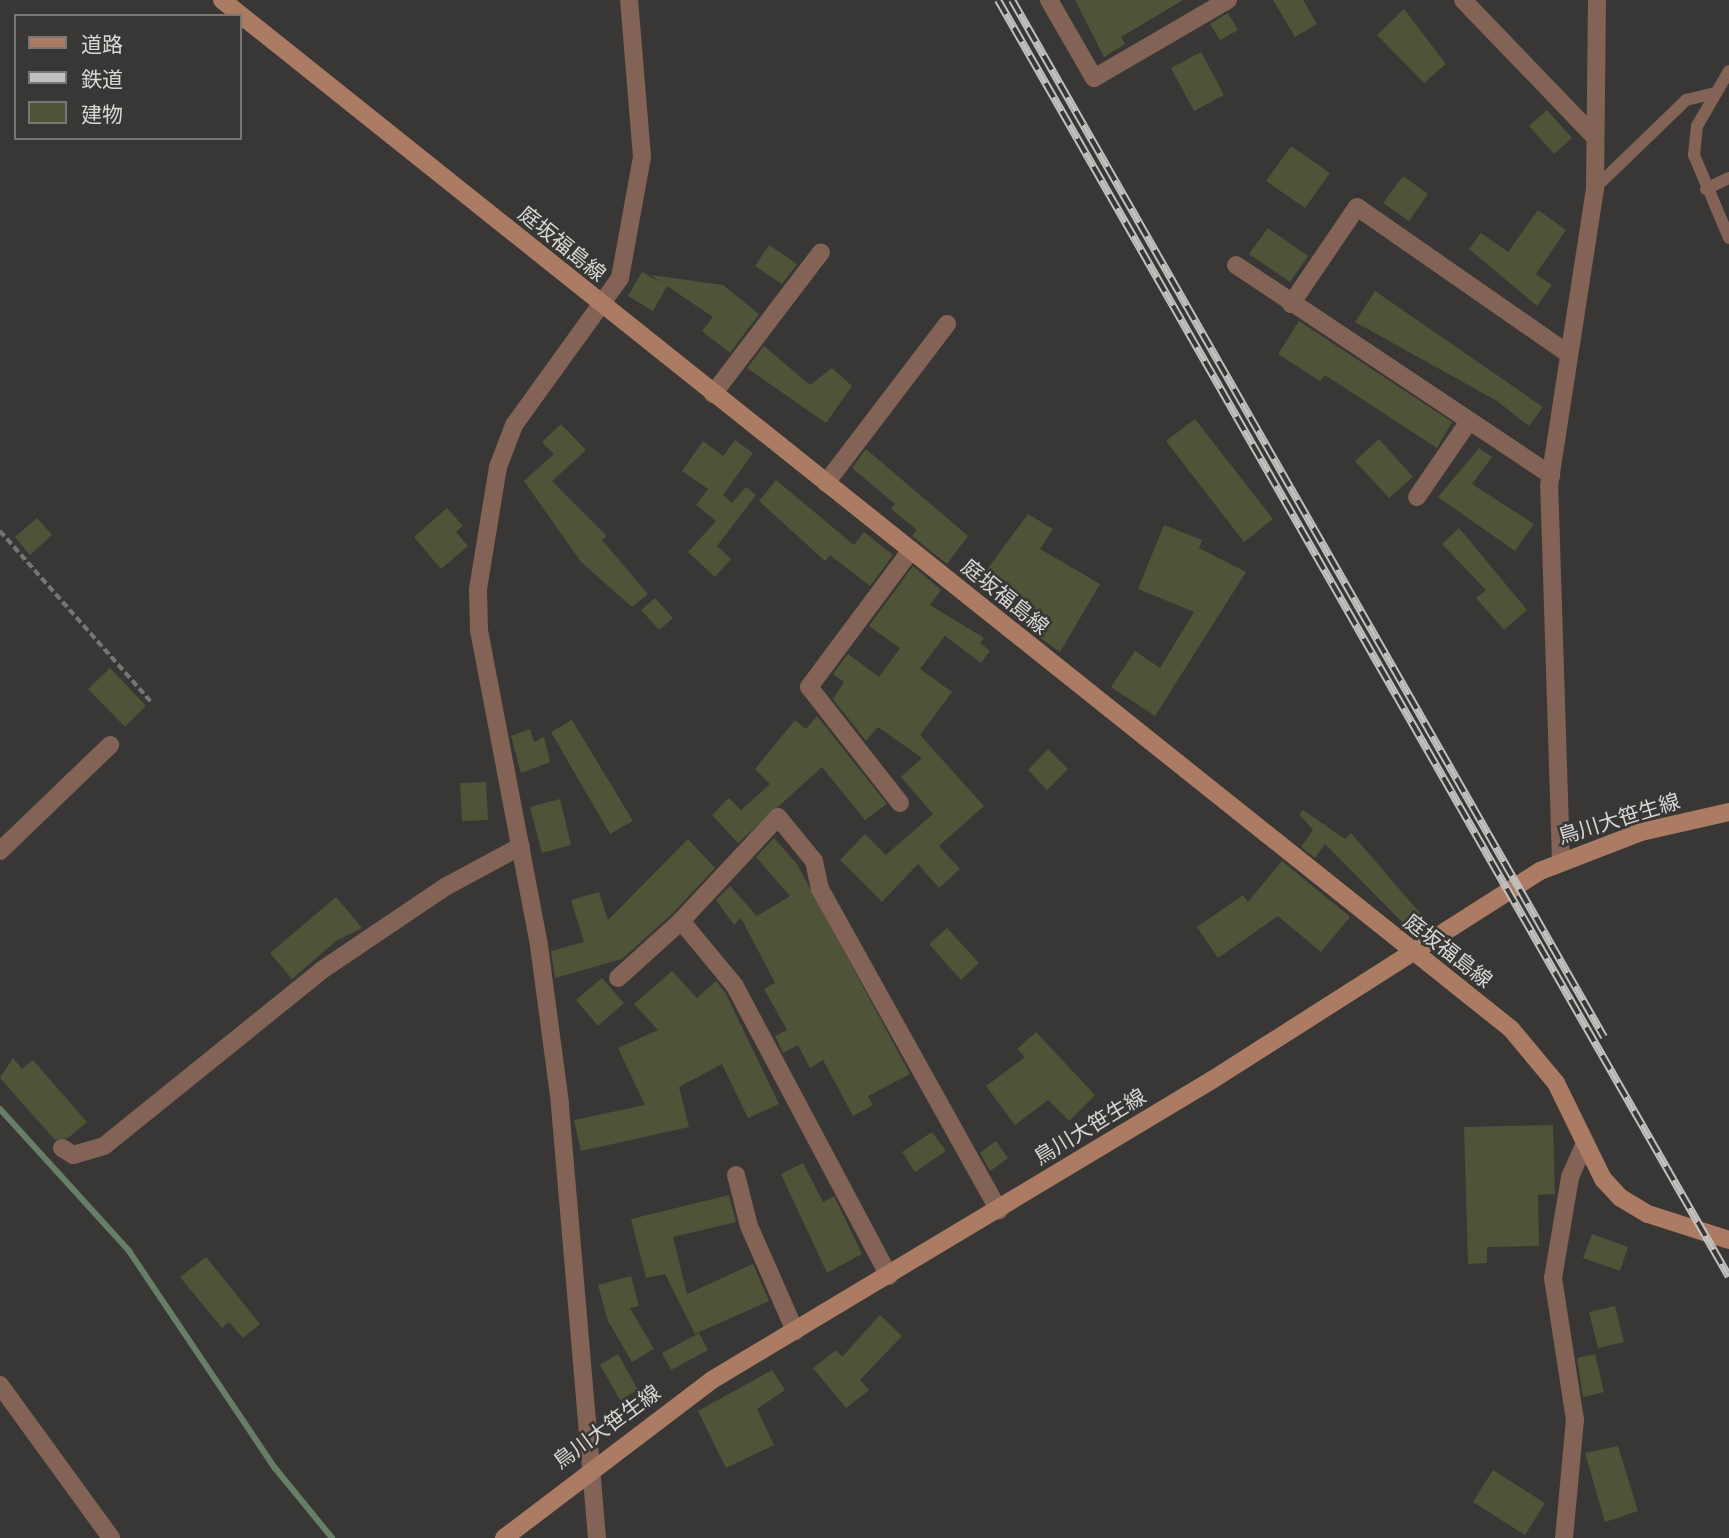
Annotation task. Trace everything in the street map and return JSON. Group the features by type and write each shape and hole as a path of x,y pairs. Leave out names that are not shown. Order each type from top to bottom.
{"main road":[{"name":"庭坂福島線","path":"222,0 239,14"},
{"name":"庭坂福島線","path":"242,16 911,550 1537,1056 1585,1143 1621,1198 1648,1214 1729,1240"},
{"name":"鳥川大笹生線","path":"504,1538 591,1466 712,1380 999,1210 1410,951 1561,861 1641,832 1729,812"}],"street":[{"path":"597,1538 560,1103 521,846 479,629 486,527 514,425 620,278 642,157 629,0"},
{"path":"1049,0 1094,78 1228,0"},
{"path":"1463,0 1594,136"},
{"path":"1561,861 1551,475 1567,353 1595,187 1597,0"},
{"path":"1291,304 1357,206 1567,353"},
{"path":"713,394 821,253"},
{"path":"1236,265 1551,475"},
{"path":"826,483 947,324"},
{"path":"1417,497 1469,421"},
{"path":"900,803 809,687 911,550"},
{"path":"0,851 110,746"},
{"path":"618,978 681,921 778,817 814,861 820,889 999,1210"},
{"path":"62,1148 73,1155 104,1146 322,970 445,887 521,846"},
{"path":"681,921 735,986 889,1276"},
{"path":"1564,1538 1575,1420 1553,1278 1570,1177 1585,1143"},
{"path":"736,1175 749,1226 796,1331"},
{"path":"0,1385 111,1538"}],"lane":[{"path":"1729,71 1713,94 1694,139 1706,189 1729,239"},
{"path":"1595,187 1686,100 1713,94"},
{"path":"1706,189 1729,177"}],"path":[{"path":"0,530 153,704"}],"building":[{"path":"1075,0 1183,0 1121,37 1125,44 1104,57"},
{"path":"1273,0 1303,0 1317,24 1295,37"},
{"path":"1404,9 1446,64 1424,83 1377,35"},
{"path":"1228,13 1238,30 1220,40 1210,24"},
{"path":"1201,52 1224,95 1194,111 1171,68"},
{"path":"1547,110 1572,138 1554,154 1529,126"},
{"path":"1291,146 1330,173 1305,208 1266,181"},
{"path":"1403,176 1428,194 1409,221 1383,203"},
{"path":"1538,210 1566,230 1536,274 1552,285 1537,306 1469,249 1481,233 1508,252"},
{"path":"1268,228 1308,256 1290,282 1249,254"},
{"path":"769,245 797,264 782,284 755,266"},
{"path":"642,272 662,283 651,275 723,285 759,314 730,353 702,331 713,317 667,286 653,311 628,296"},
{"path":"1375,291 1543,407 1529,426 1497,401 1355,322"},
{"path":"1299,321 1452,422 1437,448 1325,375 1320,381 1278,354"},
{"path":"764,346 810,385 832,368 852,386 826,423 747,368"},
{"path":"1195,419 1273,519 1244,542 1166,441"},
{"path":"561,424 586,450 552,481 607,536 602,540 648,594 632,607 581,562 524,481 554,454 542,442"},
{"path":"1379,439 1413,477 1389,498 1355,461"},
{"path":"735,440 753,453 723,495 732,503 746,487 756,495 717,546 731,559 715,577 688,552 716,521 696,505 708,489 682,471 703,441 723,456"},
{"path":"1479,448 1492,457 1472,484 1534,524 1515,551 1438,497"},
{"path":"866,449 968,536 947,564 912,536 917,530 891,509 895,504 852,468"},
{"path":"776,480 854,545 864,532 893,555 870,586 830,555 825,561 759,501"},
{"path":"447,508 463,526 456,532 468,546 441,569 414,537"},
{"path":"1028,514 1053,529 1040,549 1100,584 1060,652 1024,626 1035,608 986,571"},
{"path":"37,518 52,535 30,555 15,537"},
{"path":"1164,525 1202,540 1199,548 1246,572 1155,716 1111,687 1135,651 1160,668 1194,612 1138,589"},
{"path":"1459,528 1527,610 1504,630 1476,598 1486,590 1442,544"},
{"path":"913,566 941,590 930,605 984,638 980,643 990,651 981,663 945,636 920,669 952,692 920,735 984,806 939,846 960,869 939,888 918,864 882,902 840,860 865,834 886,855 933,814 901,777 922,758 878,727 866,741 833,699 844,682 833,674 848,654 879,677 900,648 869,626"},
{"path":"655,598 673,618 659,630 641,610"},
{"path":"110,668 146,706 125,727 88,689"},
{"path":"817,716 887,804 865,820 822,767 738,843 712,815 729,798 741,810 770,784 755,769 795,720 806,729"},
{"path":"572,720 633,821 610,834 551,732"},
{"path":"530,729 534,742 544,737 550,762 521,773 511,736"},
{"path":"1048,749 1068,769 1047,790 1028,770"},
{"path":"486,782 488,820 462,821 460,783"},
{"path":"560,799 571,845 542,853 530,807"},
{"path":"1303,810 1345,839 1351,833 1420,913 1406,926 1325,844 1315,858 1301,847 1313,830 1299,814"},
{"path":"774,838 797,864 910,1074 868,1096 873,1105 853,1116 823,1060 810,1068 798,1045 783,1053 775,1036 787,1030 764,989 775,983 741,918 734,925 716,900 730,886 757,916 790,896 756,857"},
{"path":"688,839 715,868 673,913 622,959 555,978 551,951 584,942 571,900 599,892 608,920"},
{"path":"1282,861 1350,917 1321,952 1278,916 1218,958 1197,927 1243,895 1248,902"},
{"path":"336,897 362,928 336,941 292,979 270,953"},
{"path":"947,928 979,963 961,980 929,944"},
{"path":"672,971 697,998 716,981 725,992 779,1104 748,1118 722,1064 679,1087 689,1127 581,1151 574,1120 645,1105 618,1048 658,1030 634,1004"},
{"path":"602,978 624,1003 598,1026 576,1000"},
{"path":"1036,1032 1095,1095 1069,1121 1048,1100 1015,1125 986,1086 1025,1057 1017,1049"},
{"path":"13,1058 22,1069 33,1060 87,1122 68,1138 55,1140 0,1078"},
{"path":"1553,1125 1555,1194 1538,1195 1539,1246 1487,1247 1487,1263 1468,1264 1464,1127"},
{"path":"932,1132 946,1151 915,1172 902,1152"},
{"path":"996,1141 1008,1158 990,1171 980,1153"},
{"path":"803,1163 823,1202 834,1196 862,1254 827,1273 781,1174"},
{"path":"729,1195 736,1222 673,1237 687,1294 753,1264 769,1301 695,1334 665,1274 646,1278 631,1219"},
{"path":"1592,1234 1628,1247 1620,1271 1583,1258"},
{"path":"206,1257 260,1324 243,1338 229,1322 222,1328 180,1277"},
{"path":"631,1276 639,1306 630,1308 654,1349 632,1362 608,1321 598,1285"},
{"path":"1615,1306 1624,1342 1598,1348 1589,1312"},
{"path":"880,1315 902,1336 860,1380 869,1390 846,1408 813,1368 836,1350 842,1357"},
{"path":"699,1333 708,1350 671,1370 662,1353"},
{"path":"618,1354 638,1390 620,1400 600,1365"},
{"path":"1595,1354 1604,1392 1583,1397 1577,1358"},
{"path":"772,1370 785,1390 757,1409 774,1445 726,1468 698,1411"},
{"path":"1618,1446 1638,1511 1605,1522 1585,1453"},
{"path":"1493,1470 1545,1503 1525,1535 1473,1502"}],"waterway":[{"path":"0,1109 129,1251 275,1468 332,1538"}],"railway":[{"path":"998,0 1729,1277"},
{"path":"1012,0 1604,1037"}]}
